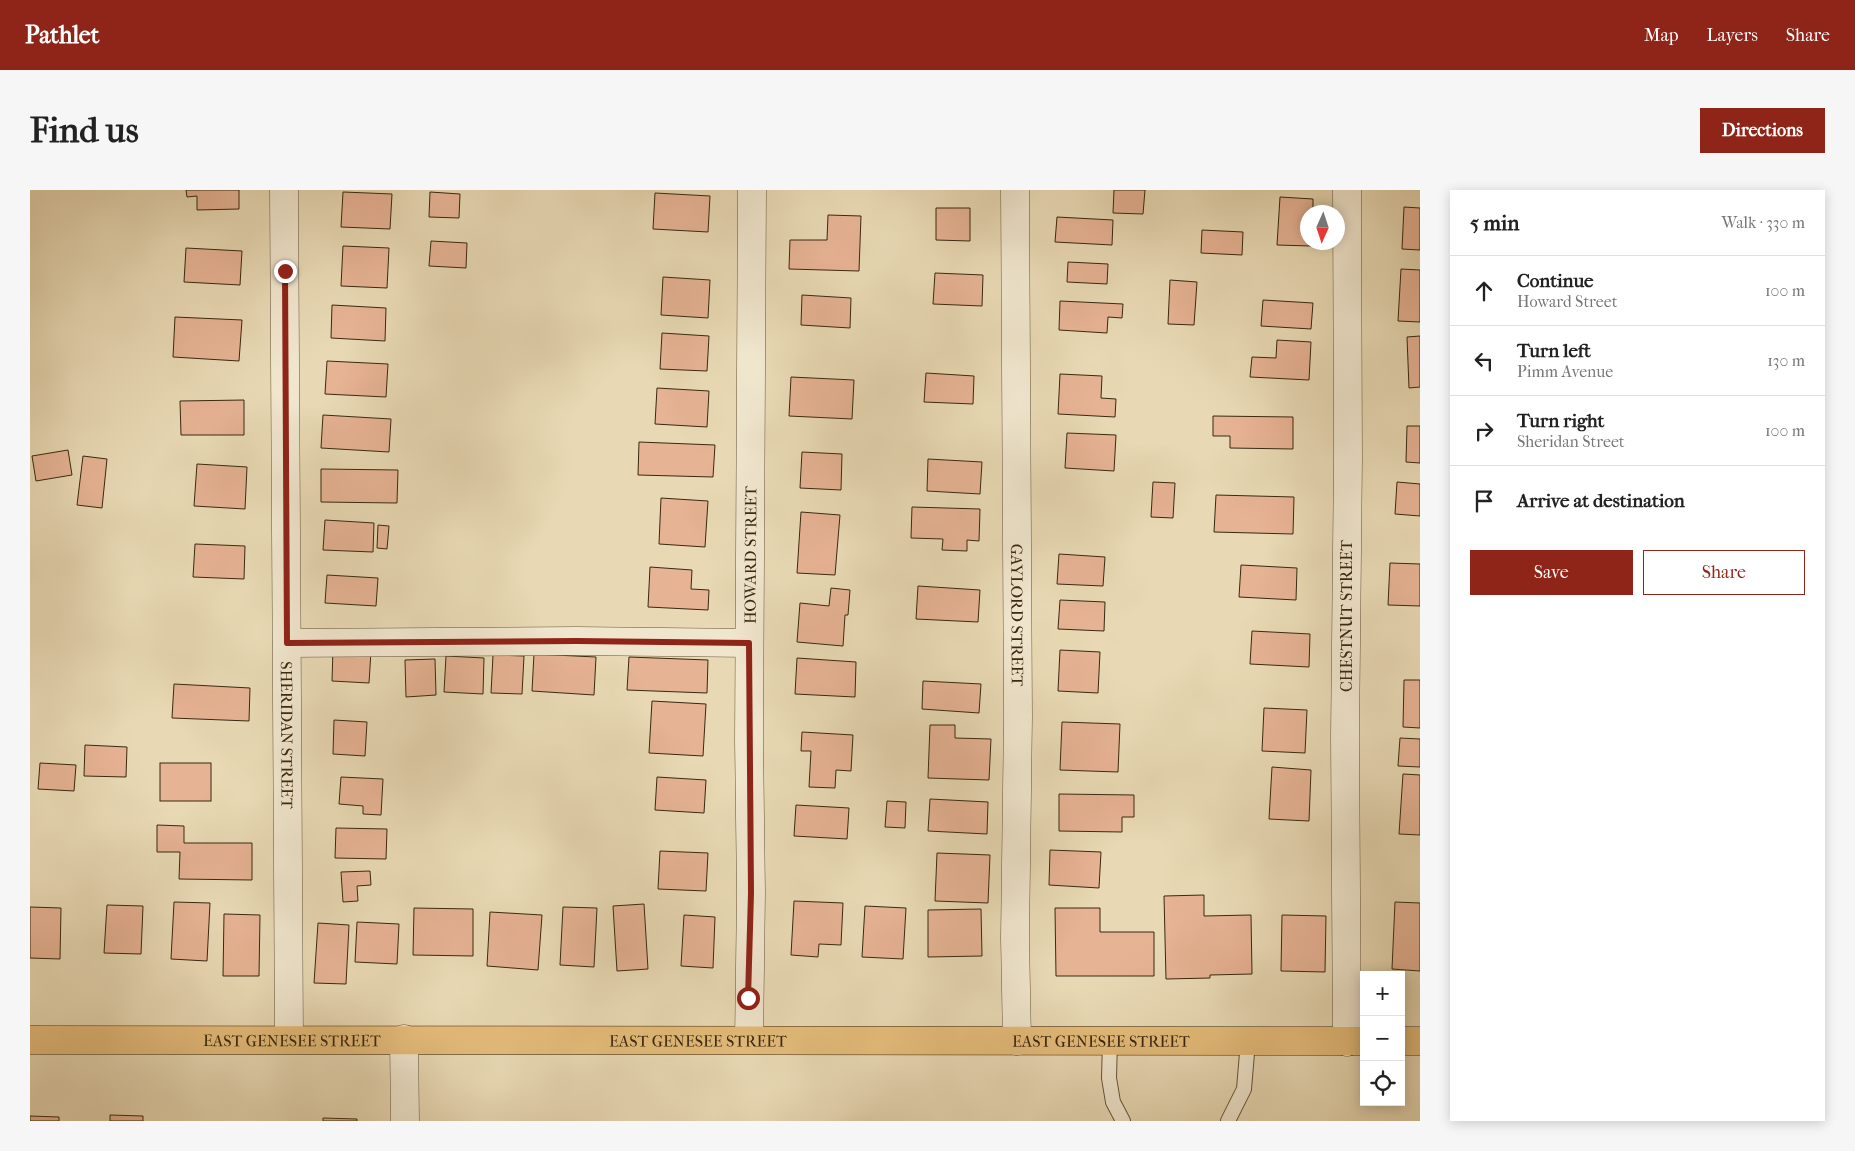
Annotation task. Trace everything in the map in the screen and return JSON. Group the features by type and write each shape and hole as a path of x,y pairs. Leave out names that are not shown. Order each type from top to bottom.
{"highway":[{"name":"EAST GENESEE STREET","path":"30,1040 1356,1041"},
{"path":"1405,1041 1420,1041"}],"street":[{"name":"SHERIDAN STREET","path":"284,190 288,1039"},
{"name":"HOWARD STREET","path":"749,1040 752,190"},
{"name":"GAYLORD STREET","path":"1015,190 1018,707 1015,938 1017,1041"},
{"name":"CHESTNUT STREET","path":"1347,190 1346,746 1356,1041"},
{"path":"287,643 577,641 749,643"},
{"path":"404,1039 405,1121"}],"lane":[{"path":"1110,1041 1110,1078 1113,1102 1123,1121"},
{"path":"1228,1121 1244,1089 1248,1041"}],"building":[{"path":"186,190 239,190 239,209 197,210 197,196 187,197"},
{"path":"1114,190 1145,190 1143,214 1113,213"},
{"path":"343,192 392,194 390,229 341,227"},
{"path":"430,192 460,194 459,218 429,217"},
{"path":"655,193 710,196 708,232 653,229"},
{"path":"1280,197 1313,199 1313,205 1300,205 1300,246 1277,245"},
{"path":"1404,207 1420,208 1420,250 1402,249"},
{"path":"936,208 970,208 970,241 936,240"},
{"path":"828,215 861,216 859,271 789,269 790,240 827,240"},
{"path":"1057,217 1113,220 1112,245 1055,242"},
{"path":"1202,230 1243,232 1242,255 1201,253"},
{"path":"431,241 467,243 466,268 429,266"},
{"path":"343,246 389,248 387,288 341,286"},
{"path":"186,248 242,251 240,285 184,282"},
{"path":"1068,262 1108,264 1107,284 1067,282"},
{"path":"1401,269 1420,270 1420,322 1398,321"},
{"path":"935,273 983,275 982,306 933,304"},
{"path":"663,277 710,280 708,318 661,315"},
{"path":"1170,280 1197,282 1194,325 1168,324"},
{"path":"802,295 851,298 850,328 801,325"},
{"path":"1263,300 1313,303 1311,329 1261,326"},
{"path":"1060,301 1123,304 1122,318 1108,317 1107,333 1059,330"},
{"path":"332,305 386,308 385,341 331,338"},
{"path":"175,317 242,320 239,361 173,357"},
{"path":"662,333 709,336 707,371 660,369"},
{"path":"1420,336 1420,387 1409,388 1407,337"},
{"path":"1277,340 1311,342 1309,380 1250,377 1252,357 1276,358"},
{"path":"327,361 388,364 386,397 325,394"},
{"path":"926,373 974,376 973,404 924,402"},
{"path":"1060,374 1102,376 1101,398 1116,399 1115,417 1058,414"},
{"path":"791,377 854,380 852,419 789,416"},
{"path":"657,388 709,391 707,427 655,424"},
{"path":"244,400 244,435 181,435 180,401"},
{"path":"323,415 391,419 389,452 321,448"},
{"path":"1213,416 1293,417 1293,449 1230,448 1230,436 1213,436"},
{"path":"1407,426 1420,426 1420,463 1406,462"},
{"path":"1067,433 1116,435 1114,471 1065,468"},
{"path":"639,442 715,445 713,477 638,475"},
{"path":"68,450 72,475 36,481 32,456"},
{"path":"802,452 842,454 841,490 800,488"},
{"path":"83,456 107,459 102,508 77,505"},
{"path":"928,459 982,462 980,494 927,491"},
{"path":"197,464 247,467 245,509 194,506"},
{"path":"321,469 398,470 397,503 321,502"},
{"path":"1153,482 1175,483 1173,518 1151,517"},
{"path":"1397,482 1420,484 1420,516 1395,514"},
{"path":"1216,495 1294,497 1293,534 1214,532"},
{"path":"661,498 708,501 705,547 659,544"},
{"path":"912,507 980,509 979,541 967,540 967,551 942,550 943,539 911,538"},
{"path":"801,512 840,515 835,575 797,573"},
{"path":"325,520 374,523 373,552 323,550"},
{"path":"378,525 389,526 387,549 377,548"},
{"path":"195,544 245,546 244,579 193,577"},
{"path":"1059,554 1105,557 1103,586 1057,584"},
{"path":"1390,563 1420,564 1420,606 1388,605"},
{"path":"1241,565 1297,568 1296,600 1239,597"},
{"path":"650,567 692,570 691,589 709,590 708,610 648,607"},
{"path":"327,575 378,578 376,606 325,603"},
{"path":"918,586 980,590 978,622 916,619"},
{"path":"831,588 850,590 848,615 845,615 843,646 797,642 800,603 829,606"},
{"path":"1060,600 1105,602 1104,631 1058,629"},
{"path":"1252,631 1310,634 1309,667 1250,664"},
{"path":"333,649 371,651 369,683 332,681"},
{"path":"1060,650 1100,652 1098,693 1058,691"},
{"path":"534,654 596,657 594,695 532,691"},
{"path":"493,655 524,656 522,694 491,693"},
{"path":"446,656 484,658 483,694 444,692"},
{"path":"629,657 708,660 707,693 627,690"},
{"path":"797,658 856,662 855,697 795,694"},
{"path":"435,659 436,695 406,697 405,660"},
{"path":"1404,680 1420,680 1420,728 1403,727"},
{"path":"923,681 981,684 979,713 922,709"},
{"path":"174,684 250,688 249,721 172,718"},
{"path":"652,701 706,704 703,756 649,753"},
{"path":"1264,708 1307,710 1305,753 1262,751"},
{"path":"334,720 367,722 365,756 333,754"},
{"path":"1062,722 1120,724 1118,772 1060,770"},
{"path":"930,725 955,725 955,738 991,739 989,780 928,778"},
{"path":"802,732 853,735 851,771 836,770 835,788 809,787 811,751 801,751"},
{"path":"1400,738 1420,739 1420,767 1398,766"},
{"path":"85,745 127,747 126,777 84,776"},
{"path":"40,763 76,765 74,791 38,789"},
{"path":"160,763 211,763 211,801 160,801"},
{"path":"1272,767 1311,770 1309,821 1269,819"},
{"path":"1403,774 1420,775 1420,835 1399,834"},
{"path":"341,777 383,779 381,815 363,814 363,806 339,804"},
{"path":"657,777 706,780 704,813 655,810"},
{"path":"1059,794 1134,795 1134,817 1122,817 1122,832 1059,831"},
{"path":"930,799 988,802 987,834 928,831"},
{"path":"887,801 906,802 905,828 885,827"},
{"path":"796,805 849,808 847,839 794,836"},
{"path":"157,825 184,826 184,843 252,843 252,880 179,879 180,852 157,852"},
{"path":"336,828 387,829 386,859 335,858"},
{"path":"1050,850 1101,852 1099,888 1049,885"},
{"path":"660,851 708,853 706,891 658,889"},
{"path":"937,853 990,855 988,903 935,901"},
{"path":"370,871 371,885 357,886 358,901 343,902 341,872"},
{"path":"1204,895 1204,916 1251,915 1252,974 1210,975 1210,978 1166,979 1164,896"},
{"path":"794,901 843,903 841,945 819,944 818,957 791,955"},
{"path":"174,902 210,903 207,961 171,959"},
{"path":"1395,902 1420,903 1420,971 1392,969"},
{"path":"644,904 648,969 617,971 613,906"},
{"path":"107,905 143,906 141,954 104,953"},
{"path":"865,906 906,908 903,959 862,957"},
{"path":"30,907 61,908 60,959 30,958"},
{"path":"563,907 597,908 594,967 560,965"},
{"path":"414,908 473,909 473,956 413,955"},
{"path":"1055,908 1100,908 1100,932 1154,932 1154,976 1056,976"},
{"path":"981,909 982,956 928,957 928,910"},
{"path":"490,912 542,915 538,970 487,966"},
{"path":"224,914 260,915 259,976 223,976"},
{"path":"684,915 715,917 713,968 681,966"},
{"path":"1282,915 1326,916 1325,972 1281,971"},
{"path":"357,922 399,924 397,964 355,962"},
{"path":"318,923 349,925 346,984 314,983"},
{"path":"110,1115 143,1116 143,1121 110,1121"},
{"path":"30,1116 59,1117 59,1121 30,1121"},
{"path":"323,1118 357,1119 357,1121 323,1121"}],"route":[{"path":"285,271 287,643 577,641 749,643 751,893 748,998"}]}
